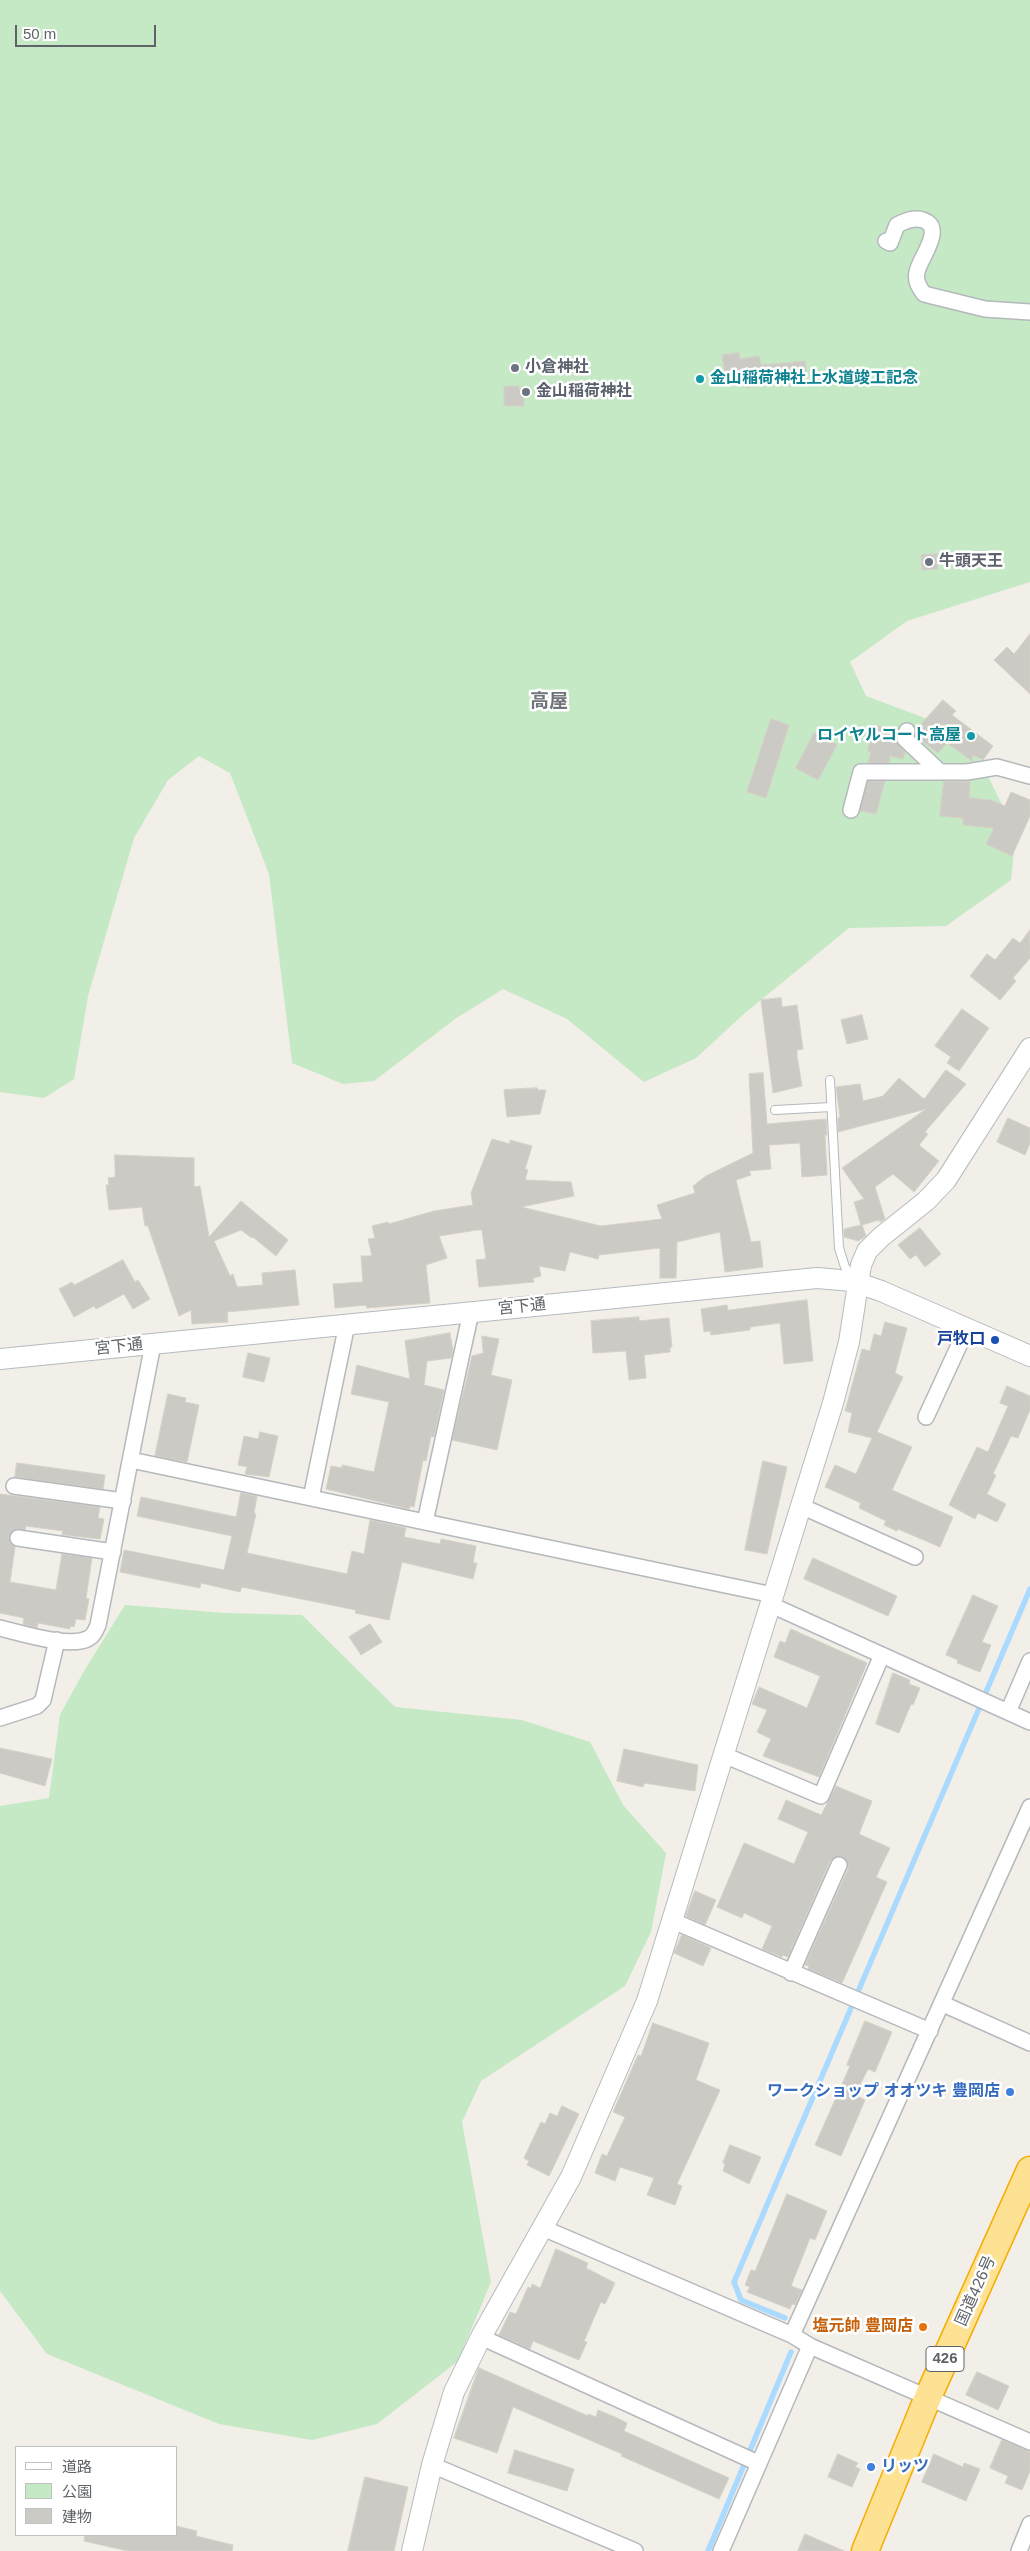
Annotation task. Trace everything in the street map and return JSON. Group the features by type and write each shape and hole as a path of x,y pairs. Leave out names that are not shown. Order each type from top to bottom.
{"highway":[{"name":"国道426号","path":"864,2551 928,2397 1030,2170"}],"street":[{"path":"886,245 897,225 913,219 925,221 931,226 932,235 916,274 917,284 924,294 985,309 1030,312"},
{"path":"907,731 905,739 939,771"},
{"path":"851,810 861,772 967,772 997,767 1030,776"},
{"path":"412,2551 432,2464 454,2392 481,2338 543,2228 586,2146 637,2028 724,1755 842,1370 861,1265 867,1251 880,1237 926,1201 946,1180 1030,1048"},
{"name":"宮下通","path":"0,1359 798,1279 836,1279 859,1283 1030,1356"},
{"path":"425,1522 471,1312"},
{"path":"311,1498 346,1324"},
{"path":"926,1417 966,1328"},
{"path":"0,1628 70,1643 90,1638 98,1625 153,1344"},
{"path":"130,1460 425,1522 771,1599 882,1655 1030,1722"},
{"path":"14,1486 123,1501"},
{"path":"801,1506 915,1557"},
{"path":"18,1538 113,1552"},
{"path":"0,1718 37,1706 43,1700 57,1640"},
{"path":"724,1755 821,1796 882,1655"},
{"path":"1001,1709 1030,1661"},
{"path":"792,2335 1030,1808"},
{"path":"792,1973 839,1865"},
{"path":"672,1921 930,2031"},
{"path":"943,2004 1030,2043"},
{"path":"543,2228 792,2335 810,2346 1030,2442"},
{"path":"481,2338 758,2463"},
{"path":"722,2551 758,2463 810,2346"},
{"path":"432,2464 635,2551"},
{"path":"1019,2551 1030,2524"}],"lane":[{"path":"830,1080 839,1248 845,1267 859,1283"},
{"path":"775,1110 832,1107"}],"green space":[{"path":"0,0 1030,0 1030,582 907,621 850,662 866,696 949,727 979,758 1016,833 1011,880 946,926 849,928 745,1013 696,1058 644,1082 567,1019 503,989 455,1019 374,1081 343,1084 292,1063 269,874 230,773 199,756 168,780 134,838 88,996 74,1079 44,1098 0,1092"},
{"path":"125,1605 226,1613 302,1615 395,1707 522,1720 590,1742 623,1805 666,1853 651,1932 625,1986 481,2081 462,2122 491,2282 458,2361 377,2424 312,2440 219,2424 47,2354 0,2291 0,1806 49,1798 60,1715 84,1671"}],"building":[{"path":"739,353 740,359 759,356 761,365 805,361 807,377 763,382 764,385 746,388 746,383 727,386 722,355"},
{"path":"519,386 519,389 523,389 524,406 504,406 504,387"},
{"path":"937,554 938,569 922,570 921,555"},
{"path":"1030,634 1030,694 994,660 1007,647 1014,654"},
{"path":"943,700 956,711 952,715 993,746 983,760 973,755 972,761 947,743 938,753 915,736 916,730"},
{"path":"771,719 789,725 766,798 747,792"},
{"path":"874,725 897,731 896,741 905,752 903,759 890,756 889,763 868,763 871,752 868,751"},
{"path":"814,733 837,745 818,780 796,768"},
{"path":"868,781 885,781 876,814 860,811"},
{"path":"944,781 970,782 969,798 991,800 1005,806 1011,792 1030,800 1030,816 1012,856 986,844 994,828 963,825 963,818 940,816"},
{"path":"1030,930 1030,958 1013,978 1016,981 1000,1000 970,976 987,954 995,960 1013,938 1020,943"},
{"path":"781,998 782,1007 797,1005 803,1049 797,1050 802,1086 773,1093 761,1000"},
{"path":"962,1009 989,1028 959,1071 947,1063 951,1057 935,1046"},
{"path":"862,1015 868,1039 847,1044 841,1020"},
{"path":"946,1070 966,1084 925,1132 928,1134 919,1145 939,1161 914,1192 893,1174 875,1187 885,1219 880,1222 879,1220 862,1225 866,1236 858,1241 844,1237 844,1229 861,1225 854,1202 864,1199 842,1168 926,1109 838,1132 838,1118 840,1117 836,1087 860,1084 863,1101 883,1096 899,1078 924,1099"},
{"path":"763,1073 767,1124 826,1119 827,1175 802,1177 800,1143 769,1145 771,1169 749,1171 751,1175 736,1180 751,1242 760,1241 763,1267 725,1272 720,1232 677,1242 676,1278 660,1278 660,1248 599,1255 598,1259 570,1252 565,1271 539,1266 541,1276 533,1278 534,1282 479,1287 476,1260 486,1259 482,1230 477,1230 439,1236 447,1258 426,1265 430,1303 367,1308 366,1305 335,1308 333,1284 363,1282 361,1256 372,1256 368,1239 375,1238 372,1226 388,1222 389,1224 434,1211 473,1205 471,1193 492,1139 510,1144 510,1140 532,1146 525,1169 528,1170 525,1180 571,1182 574,1196 521,1207 601,1226 662,1219 657,1205 695,1193 693,1186 706,1176 753,1153 749,1074"},
{"path":"537,1088 538,1090 546,1090 540,1114 507,1117 504,1090"},
{"path":"1008,1118 1030,1128 1030,1143 1025,1155 997,1142"},
{"path":"115,1155 194,1158 194,1187 200,1186 209,1237 241,1201 288,1240 276,1256 253,1237 241,1230 214,1241 230,1276 233,1274 237,1287 263,1285 262,1273 295,1270 299,1305 227,1312 228,1322 192,1324 191,1310 179,1316 148,1226 145,1226 142,1207 109,1210 106,1185 109,1185 108,1178 115,1177"},
{"path":"920,1228 941,1254 925,1267 916,1255 910,1259 898,1245"},
{"path":"123,1260 135,1282 138,1280 150,1299 133,1309 124,1294 96,1309 94,1306 74,1317 59,1289 72,1282 74,1285"},
{"path":"807,1300 813,1361 784,1364 780,1323 750,1327 750,1330 711,1335 710,1331 704,1332 701,1309 727,1305 728,1310"},
{"path":"639,1317 639,1321 669,1318 672,1347 670,1347 670,1352 644,1355 646,1378 629,1380 626,1351 593,1353 591,1321"},
{"path":"885,1322 907,1328 895,1373 903,1377 877,1432 912,1447 892,1490 953,1517 940,1547 884,1525 886,1521 859,1508 861,1503 825,1487 835,1465 856,1474 872,1438 848,1432 852,1413 845,1411 862,1349 870,1351 874,1334 881,1336"},
{"path":"450,1333 453,1351 451,1358 427,1361 424,1385 444,1390 434,1437 431,1436 426,1461 423,1460 414,1507 410,1506 409,1509 326,1489 331,1466 342,1468 342,1465 374,1472 389,1402 351,1394 357,1365 410,1379 405,1341"},
{"path":"482,1336 499,1339 491,1375 512,1380 497,1450 452,1440 472,1356 483,1353"},
{"path":"248,1353 270,1358 264,1382 243,1377"},
{"path":"1007,1386 1030,1396 1030,1410 1018,1438 1011,1436 993,1474 996,1475 987,1494 1006,1504 997,1522 978,1513 975,1519 949,1505 977,1447 988,1452 1008,1406 1000,1403"},
{"path":"168,1394 186,1398 185,1402 199,1405 187,1462 155,1456"},
{"path":"260,1432 278,1436 269,1477 245,1474 247,1467 238,1465 244,1436 258,1439"},
{"path":"763,1461 787,1467 767,1554 745,1550"},
{"path":"17,1463 105,1475 103,1489 15,1477"},
{"path":"241,1493 257,1496 254,1513 256,1514 247,1553 347,1574 352,1551 364,1554 370,1520 406,1528 404,1537 440,1544 441,1539 476,1546 473,1563 477,1563 473,1579 402,1562 389,1620 355,1613 356,1610 242,1587 240,1592 201,1583 200,1588 120,1572 124,1550 224,1570 232,1536 137,1516 141,1497 236,1517"},
{"path":"0,1494 100,1507 98,1518 104,1519 100,1539 62,1535 63,1531 26,1526 25,1530 14,1530 9,1537 10,1542 15,1547 10,1582 56,1590 62,1554 92,1558 86,1598 89,1599 85,1620 76,1619 74,1627 70,1626 70,1629 38,1623 37,1628 23,1624 24,1618 0,1613"},
{"path":"813,1558 897,1596 888,1616 804,1579"},
{"path":"973,1595 998,1606 982,1642 991,1645 980,1672 957,1663 958,1660 946,1655"},
{"path":"370,1624 382,1642 361,1655 349,1637"},
{"path":"791,1629 867,1663 819,1777 763,1756 771,1739 757,1732 767,1710 752,1704 759,1687 807,1708 820,1676 774,1657 780,1641 785,1643"},
{"path":"893,1673 910,1680 909,1684 920,1688 899,1733 876,1724"},
{"path":"0,1748 52,1759 45,1786 0,1773"},
{"path":"624,1749 698,1765 695,1791 644,1783 643,1787 617,1781"},
{"path":"836,1786 872,1801 859,1834 890,1848 876,1877 887,1882 842,1983 808,1969 809,1966 805,1965 848,1869 848,1864 843,1857 838,1856 830,1861 788,1957 783,1955 782,1957 762,1949 772,1926 744,1913 742,1918 717,1907 744,1843 794,1864 808,1832 778,1819 786,1800 821,1815"},
{"path":"695,1891 716,1900 705,1925 686,1916"},
{"path":"682,1935 711,1948 703,1966 674,1953"},
{"path":"865,2021 892,2032 875,2072 868,2069 855,2095 865,2100 841,2156 815,2145 850,2066 847,2065"},
{"path":"653,2023 709,2043 696,2080 720,2090 677,2184 682,2186 675,2205 647,2195 654,2178 620,2167 615,2181 595,2173 602,2154 607,2156 625,2117 613,2112 638,2055 641,2056"},
{"path":"562,2106 579,2114 549,2176 527,2165 529,2161 524,2158 541,2122 545,2124 550,2113 557,2116"},
{"path":"730,2145 761,2157 749,2184 723,2171 725,2164 723,2163"},
{"path":"787,2194 827,2211 815,2240 810,2238 791,2286 802,2290 795,2305 792,2304 790,2309 747,2292 750,2287 745,2285 751,2270 755,2271"},
{"path":"556,2249 588,2263 586,2268 615,2283 605,2304 601,2302 584,2341 587,2342 579,2360 533,2341 530,2349 499,2335 510,2312 516,2314 528,2287 531,2288 532,2284 540,2288"},
{"path":"479,2368 588,2416 588,2414 596,2417 598,2410 615,2417 627,2423 624,2431 729,2478 719,2499 621,2456 622,2454 513,2407 497,2453 454,2438"},
{"path":"977,2372 1009,2386 998,2410 966,2395"},
{"path":"1002,2440 1030,2452 1030,2471 1022,2490 1005,2483 1008,2476 990,2468"},
{"path":"515,2450 574,2469 567,2491 508,2473"},
{"path":"838,2454 858,2463 855,2467 860,2469 852,2487 828,2477"},
{"path":"934,2454 963,2467 964,2463 980,2469 966,2501 922,2482"},
{"path":"365,2477 408,2487 394,2551 348,2551"},
{"path":"178,2526 197,2531 196,2536 233,2545 232,2551 128,2551 84,2541 85,2536 178,2536"},
{"path":"805,2534 844,2551 798,2551"}],"waterway":[{"path":"785,2318 741,2300 734,2282 1030,1589"},
{"path":"708,2551 791,2352"}],"place":[{"name":"小倉神社","path":"515,368"},
{"name":"金山稲荷神社上水道竣工記念","path":"700,379"},
{"name":"金山稲荷神社","path":"526,392"},
{"name":"牛頭天王","path":"929,562"},
{"name":"ロイヤルコート高屋","path":"971,736"},
{"name":"戸牧口","path":"995,1340"},
{"name":"ワークショップ オオツキ 豊岡店","path":"1010,2092"},
{"name":"塩元帥 豊岡店","path":"923,2327"},
{"name":"リッツ","path":"871,2467"}],"district":[{"name":"高屋","path":"549,702"}]}
